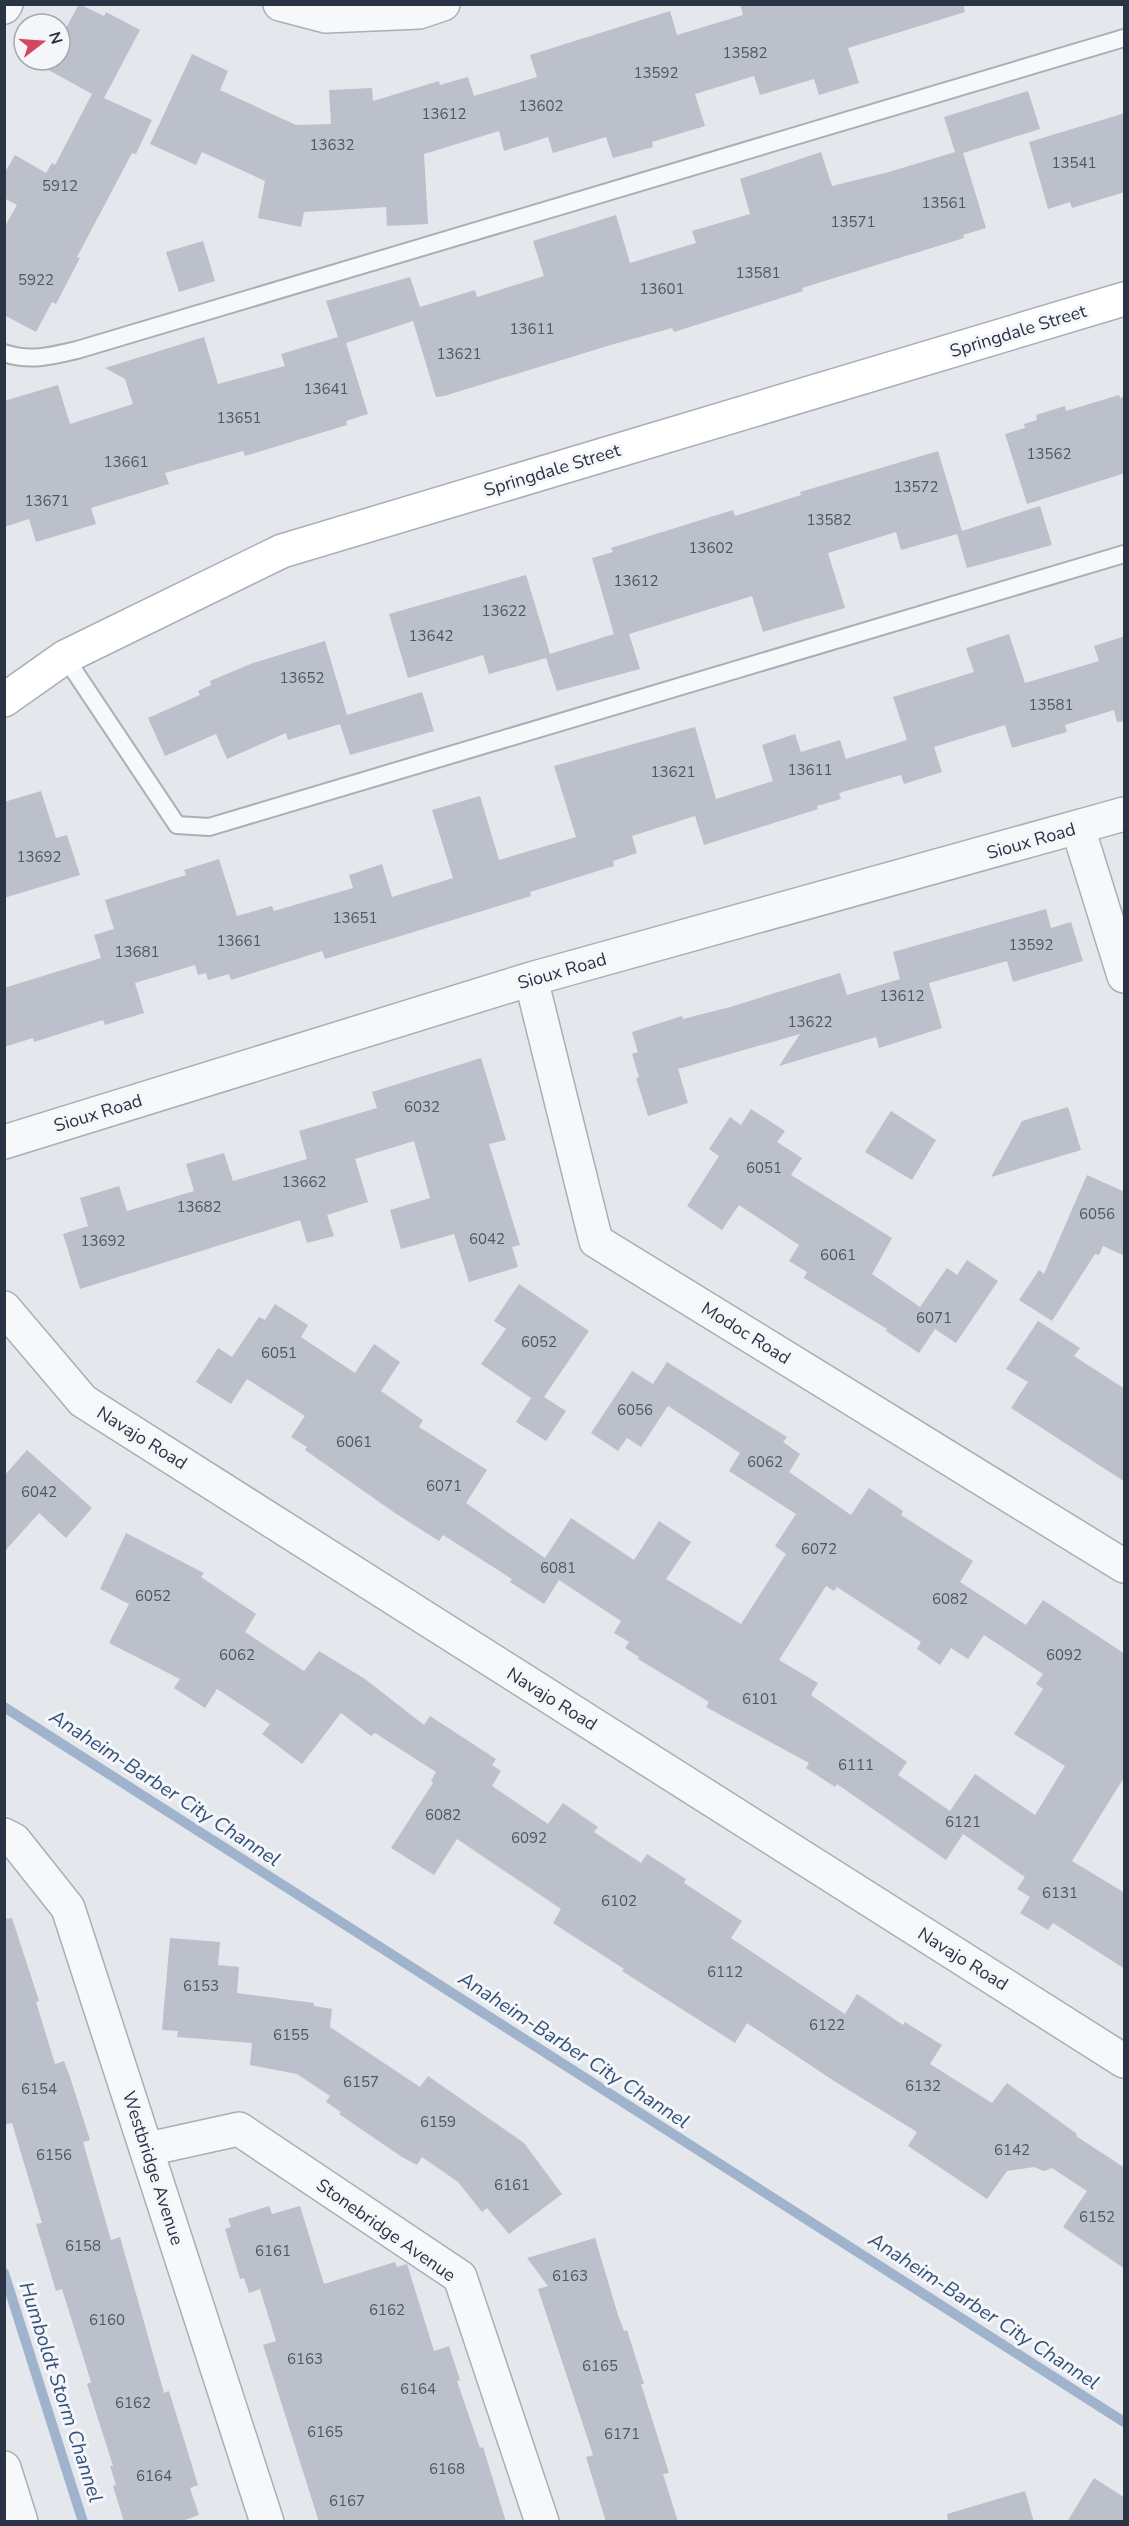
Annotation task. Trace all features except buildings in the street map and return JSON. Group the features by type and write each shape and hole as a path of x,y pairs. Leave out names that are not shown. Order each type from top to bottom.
{"main road":[{"name":"Springdale Street","path":"4,700 64,657 282,551 1125,299"}],"street":[{"path":"280,4 326,16 419,12 443,4"},
{"name":"Sioux Road","path":"4,1142 531,979 1125,814"},
{"path":"1078,828 1125,976"},
{"name":"Modoc Road","path":"531,979 596,1241 1125,1566"},
{"name":"Navajo Road","path":"4,1308 83,1401 1125,2061"},
{"name":"Westbridge Avenue","path":"4,1835 14,1840 68,1908 267,2522"},
{"name":"Stonebridge Avenue","path":"148,2149 239,2129 460,2277 542,2522"},
{"path":"4,2468 21,2522"}],"lane":[{"path":"4,353 24,359 77,350 1125,38"},
{"path":"64,657 177,825 209,827 1125,554"}],"waterway":[{"name":"Anaheim-Barber City Channel","path":"4,1707 1124,2422"},
{"name":"Humboldt Storm Channel","path":"4,2273 83,2522"}]}
